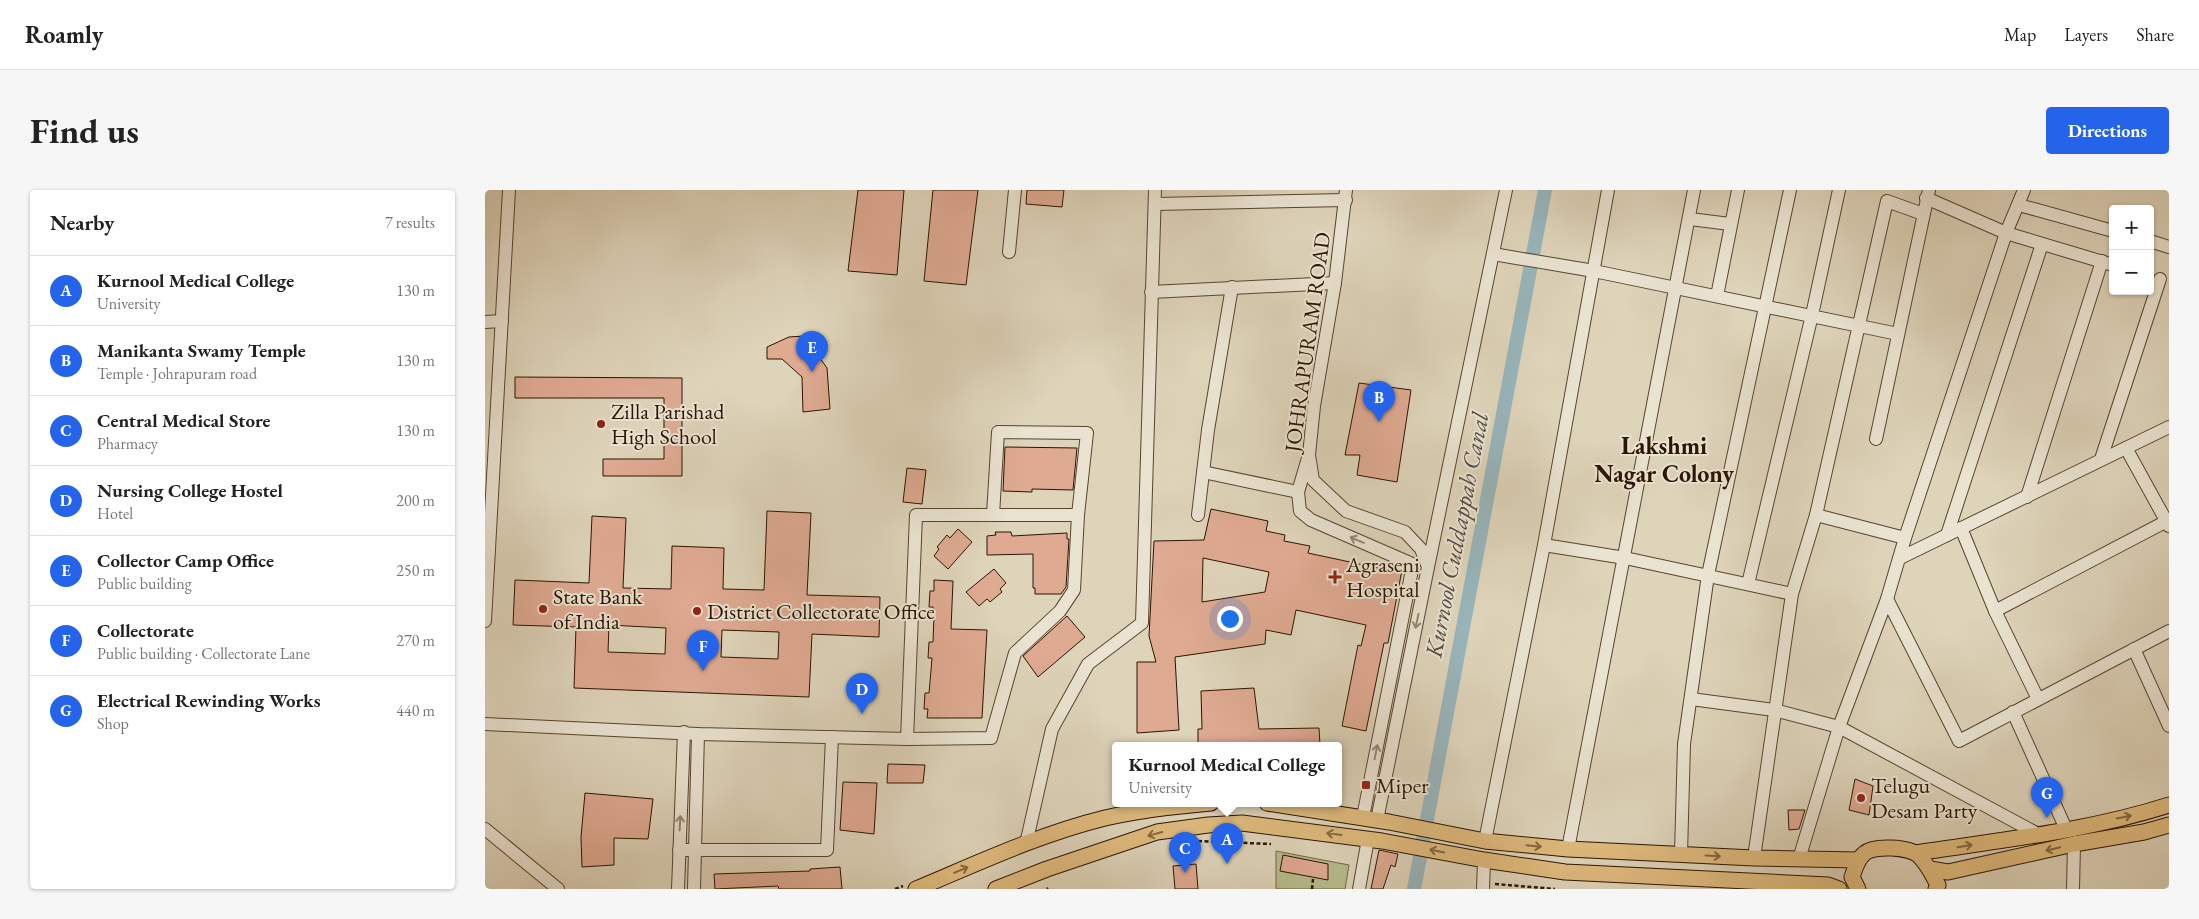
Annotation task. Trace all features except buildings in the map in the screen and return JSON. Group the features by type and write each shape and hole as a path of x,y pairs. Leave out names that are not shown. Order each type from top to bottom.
{"main road":[{"path":"1857,889 1852,878 1858,860 1866,851 1891,847 1916,854 2066,829 2139,814 2169,805"},
{"path":"916,889 1026,844 1104,819 1165,807"},
{"path":"1294,807 1376,819 1485,841 1568,849 1754,858 1858,860"},
{"path":"996,889 1047,869 1157,832 1199,826 1242,823 1375,840 1484,860 1565,872 1687,883 1828,885 1839,889"},
{"path":"1930,869 1948,872 2075,844 2144,832 2169,825"},
{"path":"1916,854 1930,869 1939,888"}],"street":[{"path":"485,621 489,484 502,321 509,190"},
{"path":"1009,252 1015,190"},
{"path":"1026,844 1052,729 1088,664 1142,623 1155,190"},
{"path":"1376,819 1505,190"},
{"path":"1485,841 1543,545 1608,190"},
{"path":"1568,849 1694,190"},
{"path":"1717,296 1738,190"},
{"path":"1681,854 1685,744 1708,575 1790,190"},
{"path":"1747,584 1812,315 1839,190"},
{"path":"1799,859 1839,727 1887,599 1905,538 2006,233 2024,190"},
{"path":"1876,439 1928,194 2006,233 2107,263 2027,497"},
{"path":"1155,204 1346,195"},
{"name":"JOHRAPURAM ROAD","path":"1297,492 1309,455 1314,406 1335,283 1346,195"},
{"path":"1754,858 1792,594 1816,515 1887,201 1923,214"},
{"path":"2019,204 2109,230"},
{"path":"1689,219 1731,224"},
{"path":"2154,242 2169,247"},
{"path":"1947,535 2042,244"},
{"path":"1493,254 1594,270 1898,334"},
{"path":"2101,459 2160,278"},
{"path":"1151,292 1335,283"},
{"path":"1197,515 1208,430 1232,287"},
{"path":"485,322 502,321"},
{"path":"1900,558 2169,427"},
{"path":"485,724 698,734 907,739 991,738 1015,653 1060,611 1074,590 1078,515 1087,433 998,432 993,515"},
{"path":"1995,611 2168,524 2125,448"},
{"name":"JOHRAPURAM ROAD","path":"1309,455 1313,480 1346,511 1405,532 1421,549 1428,567"},
{"path":"1203,472 1297,492 1300,511 1311,520 1410,563 1411,575 1376,819"},
{"path":"907,739 916,515 1078,515"},
{"path":"1816,515 1905,538"},
{"path":"1961,528 1995,611 2039,699"},
{"path":"1543,545 1625,558 1792,594"},
{"path":"1887,599 1959,740 2169,631"},
{"path":"2134,649 2169,726"},
{"path":"1691,699 1774,710 1839,727 2039,834"},
{"path":"2013,712 2066,829"},
{"path":"678,889 684,732"},
{"path":"694,889 698,734"},
{"path":"679,850 827,850 832,737"},
{"path":"485,829 558,889"},
{"path":"1359,889 1375,840"},
{"path":"2073,889 2075,844"},
{"path":"1483,886 1484,860"}],"path":[{"path":"1196,841 1271,844"},
{"path":"1312,889 1313,879"},
{"path":"1483,886 1555,889"}],"green space":[{"path":"1276,851 1349,865 1345,889 1276,889"}],"waterway":[{"name":"Kurnool Cuddappah Canal","path":"1414,889 1545,190"}],"place":[{"name":"Collector Camp Office","path":"812,372"},
{"name":"Manikanta Swamy Temple","path":"1379,422"},
{"name":"Zilla Parishad High School","path":"601,424"},
{"name":"Agraseni Hospital","path":"1335,577"},
{"name":"State Bank of India","path":"543,609"},
{"name":"District Collectorate Office","path":"697,611"},
{"name":"Collectorate","path":"703,671"},
{"name":"Nursing College Hostel","path":"862,714"},
{"name":"Miper","path":"1366,785"},
{"name":"Telugu Desam Party","path":"1861,798"},
{"name":"Electrical Rewinding Works","path":"2047,818"},
{"name":"Kurnool Medical College","path":"1227,864"},
{"name":"Central Medical Store","path":"1185,873"}],"district":[{"name":"Lakshmi Nagar Colony","path":"1664,460"}]}
